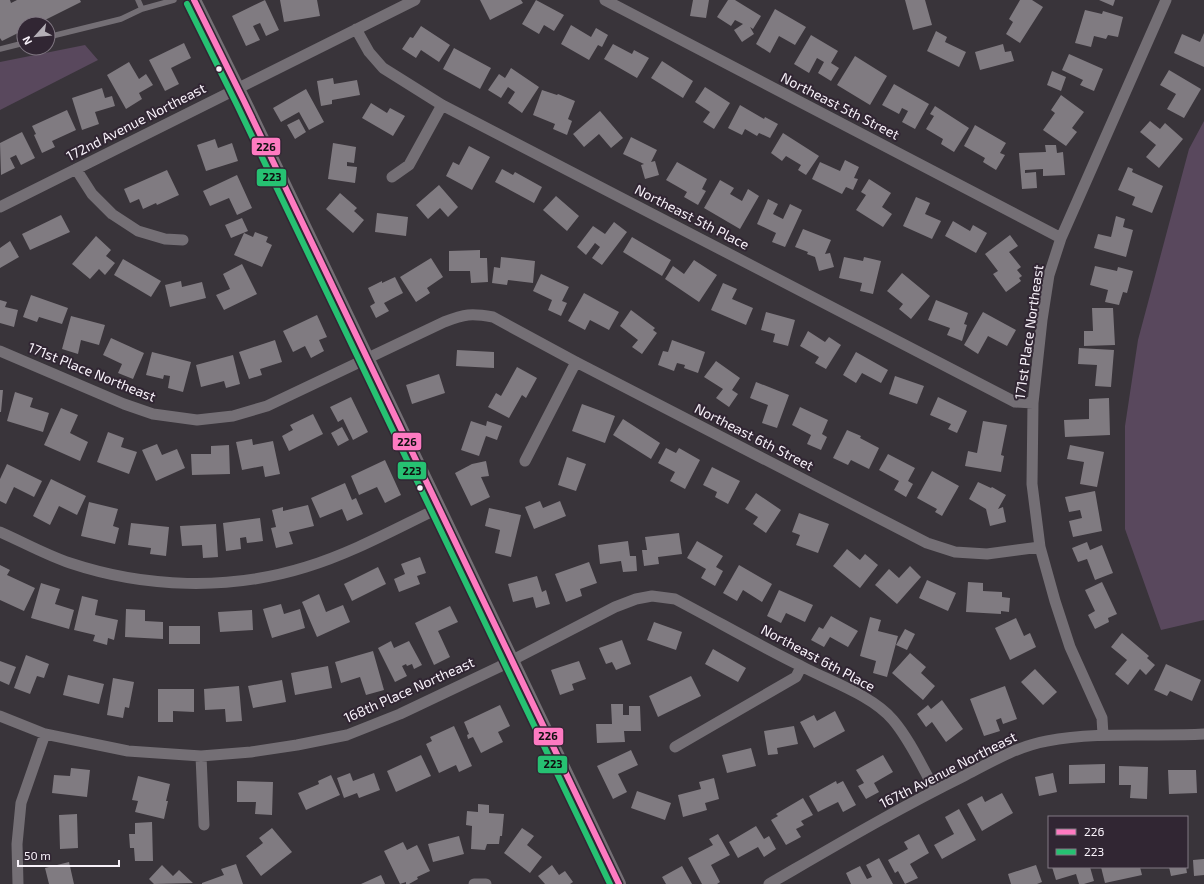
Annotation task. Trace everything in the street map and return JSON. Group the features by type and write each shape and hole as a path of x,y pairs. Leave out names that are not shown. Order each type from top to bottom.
{"street":[{"path":"194,0 238,88 619,884"},
{"name":"172nd Avenue Northeast","path":"0,207 415,0"},
{"name":"Northeast 5th Street","path":"605,0 1061,238"},
{"name":"171st Place Northeast","path":"1040,547 1032,484 1033,403 1042,320 1049,275 1061,238 1166,0"},
{"name":"Northeast 5th Place","path":"356,29 369,52 383,68 442,104 1015,402 1033,403"},
{"path":"392,177 409,165 442,104"},
{"path":"76,169 92,194 112,214 138,231 165,239 183,240"},
{"name":"171st Place Northeast","path":"0,351 124,404 153,414 197,420 233,416 268,406 444,322 464,315"},
{"name":"Northeast 6th Street","path":"464,315 494,317 576,362 927,543 955,552 987,554 1040,547"},
{"path":"525,461 576,362"},
{"path":"0,532 69,562 124,578 170,583 199,584 233,582 274,576 305,567 338,555 439,508"},
{"path":"1040,547 1070,647 1102,718 1103,735"},
{"name":"168th Place Northeast","path":"0,716 45,734 128,752 201,756 251,752 297,745 347,735 400,714 511,660 614,607 636,599 652,596"},
{"name":"Northeast 6th Place","path":"652,596 674,599 801,667 848,688 875,704 892,719 903,734 935,790"},
{"path":"674,747 796,678 801,667"},
{"path":"18,884 17,844 20,803 45,734"},
{"name":"167th Avenue Northeast","path":"769,884 935,790 1013,751 1046,741 1103,735 1204,734"},
{"path":"201,756 204,825"},
{"path":"474,884 486,884"}],"lane":[{"path":"138,0 142,9"},
{"path":"56,35 121,19 142,9 174,0"},
{"path":"0,49 16,45"}],"shaded area":[{"path":"85,45 98,60 0,110 0,62 30,56 56,56 56,51"},
{"path":"1204,121 1204,620 1161,630 1125,529 1125,426 1138,340 1189,149"}],"building":[{"path":"0,0 10,0 11,3 17,0 80,0 81,2 53,16 16,16 16,34 2,41 0,38"},
{"path":"265,0 279,30 266,36 260,23 253,26 260,40 246,46 232,16"},
{"path":"280,0 317,0 320,16 284,22"},
{"path":"480,0 521,0 523,3 490,20"},
{"path":"536,0 564,15 554,31 544,25 539,34 522,24"},
{"path":"693,0 709,0 706,18 690,16"},
{"path":"728,0 735,0 761,16 753,29 750,27 754,34 742,42 734,30 743,24 735,20 731,26 717,17"},
{"path":"905,0 925,0 932,25 913,30"},
{"path":"1020,0 1032,0 1043,7 1020,43 1006,34 1013,22 1009,19"},
{"path":"1099,0 1115,0 1113,6"},
{"path":"775,9 806,27 795,45 779,36 770,53 756,44"},
{"path":"1085,10 1102,14 1103,11 1123,17 1118,37 1108,35 1106,39 1094,36 1091,47 1075,43"},
{"path":"571,25 591,37 596,28 608,35 602,47 598,45 589,60 561,44"},
{"path":"421,26 450,45 439,62 421,50 416,58 402,49 410,37 413,38"},
{"path":"936,31 947,37 945,42 966,52 959,67 927,51"},
{"path":"1204,33 1204,67 1174,53 1182,34 1200,42"},
{"path":"811,35 838,51 831,63 839,68 831,81 818,73 824,62 817,58 809,73 794,64"},
{"path":"184,43 191,58 171,68 179,84 165,91 149,60"},
{"path":"613,44 632,54 634,50 649,58 637,78 604,59"},
{"path":"1003,44 1005,52 1011,51 1014,61 980,70 975,52"},
{"path":"454,48 491,68 480,89 443,69"},
{"path":"1069,54 1103,69 1094,91 1080,85 1083,80 1062,70"},
{"path":"855,56 887,76 870,105 837,85"},
{"path":"662,61 693,81 683,98 651,78"},
{"path":"129,62 139,79 146,74 153,85 139,93 142,99 126,109 107,75"},
{"path":"511,68 539,87 522,113 508,103 515,92 508,87 501,98 488,90 499,74 505,78"},
{"path":"1169,70 1201,89 1184,118 1167,109 1176,94 1160,85"},
{"path":"1052,71 1066,77 1061,91 1047,85"},
{"path":"333,78 334,84 357,80 360,95 332,100 332,104 321,106 317,81"},
{"path":"894,84 929,104 915,129 902,122 908,111 902,108 899,114 882,105"},
{"path":"705,87 730,103 714,129 703,122 710,112 695,102"},
{"path":"102,88 105,98 112,96 115,106 95,112 99,124 82,130 72,98"},
{"path":"306,89 324,122 309,130 299,112 281,122 273,108"},
{"path":"542,90 557,95 558,94 575,101 568,119 572,121 567,135 553,129 555,124 533,115"},
{"path":"1061,95 1084,112 1072,128 1077,132 1066,146 1043,130 1055,113 1051,110"},
{"path":"371,103 387,113 390,108 405,116 393,136 362,118"},
{"path":"740,105 764,119 765,117 778,124 770,138 759,133 757,136 745,129 742,135 728,128"},
{"path":"935,106 969,128 954,152 941,144 943,139 926,129 934,116 930,114"},
{"path":"67,110 76,130 52,141 55,147 42,153 34,135 36,134 32,126"},
{"path":"600,111 623,138 611,148 599,134 584,147 573,134"},
{"path":"299,119 306,132 295,139 287,125"},
{"path":"1150,121 1160,129 1165,123 1183,139 1159,168 1146,157 1156,145 1140,132"},
{"path":"975,125 1006,143 1000,153 1005,155 996,170 983,162 985,158 964,146"},
{"path":"22,132 35,158 21,165 16,155 10,158 15,168 1,175 0,143"},
{"path":"783,133 819,156 806,175 798,170 801,165 786,156 782,161 771,153"},
{"path":"631,137 657,150 651,162 655,161 659,175 645,179 641,165 644,164 623,154"},
{"path":"215,139 218,148 232,143 238,161 206,171 197,145"},
{"path":"333,143 356,147 354,163 347,162 347,166 357,167 355,183 328,179"},
{"path":"1045,145 1056,145 1057,153 1063,152 1065,175 1043,176 1043,169 1025,170 1025,173 1036,172 1037,188 1022,189 1019,153 1046,152"},
{"path":"469,146 490,157 472,190 446,176 453,162 459,165"},
{"path":"845,160 859,167 854,178 858,179 853,190 846,187 842,194 812,179 820,162 840,171"},
{"path":"677,162 707,179 702,189 706,191 698,205 684,197 687,192 666,180"},
{"path":"1128,167 1133,169 1132,172 1163,186 1152,213 1132,205 1135,197 1118,190"},
{"path":"502,169 513,175 515,172 542,187 534,203 495,182"},
{"path":"167,170 179,195 157,205 156,203 143,209 139,199 130,203 124,189"},
{"path":"237,175 252,208 237,215 229,198 210,206 203,191"},
{"path":"869,179 891,193 882,207 892,214 883,227 856,210 866,195 861,192"},
{"path":"720,180 734,188 730,194 742,201 748,189 759,196 740,229 704,208"},
{"path":"439,185 458,207 448,217 440,208 428,219 416,205"},
{"path":"340,193 357,208 354,211 364,220 353,233 326,209"},
{"path":"556,196 579,216 567,231 543,210"},
{"path":"916,197 930,203 925,214 941,221 932,239 903,226"},
{"path":"768,199 778,204 773,214 783,219 790,204 802,210 785,247 772,242 776,233 757,224"},
{"path":"377,213 408,217 406,236 375,232"},
{"path":"61,215 70,232 30,250 22,234"},
{"path":"1116,216 1125,219 1123,227 1133,230 1126,257 1094,248 1098,234 1111,237"},
{"path":"242,218 248,231 231,238 225,225"},
{"path":"953,221 970,231 973,225 987,233 976,253 945,236"},
{"path":"614,222 627,232 602,265 592,258 600,247 595,243 586,255 577,247 593,226 605,234"},
{"path":"803,229 831,240 825,254 830,253 834,267 819,271 815,257 807,254 808,252 795,247"},
{"path":"255,232 268,237 266,242 272,245 262,267 234,255 244,233 253,237"},
{"path":"1010,235 1018,246 1009,252 1021,267 1017,270 1022,276 1019,278 1021,281 1006,292 993,274 998,271 985,254"},
{"path":"96,236 111,250 106,256 115,263 105,275 99,269 90,279 72,264"},
{"path":"632,237 671,260 662,276 623,252"},
{"path":"10,241 19,257 0,268 0,248"},
{"path":"480,250 480,258 487,258 488,282 471,283 470,271 449,271 449,251"},
{"path":"501,257 535,261 533,283 508,280 507,285 492,283 494,267 500,268"},
{"path":"844,257 863,261 864,257 881,261 873,294 860,291 862,283 839,278"},
{"path":"431,258 443,277 427,288 430,293 416,302 400,277"},
{"path":"123,259 161,281 151,297 114,275"},
{"path":"694,260 717,275 699,302 665,279 673,266 684,274"},
{"path":"242,264 257,294 224,310 216,295 230,289 223,274"},
{"path":"1095,266 1117,271 1118,267 1133,271 1127,293 1123,292 1119,305 1105,302 1108,290 1090,285"},
{"path":"902,273 930,296 911,319 899,309 903,304 887,291"},
{"path":"541,274 569,287 562,301 567,303 561,316 548,310 552,300 533,291"},
{"path":"395,277 403,293 384,303 389,311 376,318 370,306 375,303 368,288 382,281 382,283"},
{"path":"181,281 182,287 202,282 206,298 170,307 165,285"},
{"path":"723,283 737,289 732,299 753,308 746,325 711,310"},
{"path":"584,293 619,312 609,330 590,320 585,330 568,321"},
{"path":"31,295 68,308 62,324 39,317 37,322 23,317"},
{"path":"0,300 7,302 5,307 18,310 14,327 0,323"},
{"path":"936,300 968,313 964,324 967,325 962,341 947,335 950,328 928,320"},
{"path":"1092,308 1113,308 1115,345 1084,346 1084,331 1093,331"},
{"path":"631,310 655,328 653,330 657,333 642,354 632,347 638,340 620,326"},
{"path":"766,312 795,320 788,346 773,342 775,334 761,330"},
{"path":"983,312 1016,330 1007,346 988,336 978,354 964,345"},
{"path":"317,315 327,337 319,340 324,351 311,358 305,346 293,352 283,331"},
{"path":"71,316 105,325 99,345 81,340 78,354 62,349"},
{"path":"808,331 825,342 829,337 841,345 826,369 815,363 819,357 800,346"},
{"path":"111,338 144,353 133,379 118,373 122,364 103,355"},
{"path":"275,340 282,362 260,369 262,375 249,379 239,352"},
{"path":"672,340 705,352 698,373 684,368 685,365 677,363 674,371 658,365 663,351 668,352"},
{"path":"1079,348 1114,350 1111,387 1095,386 1097,365 1078,364"},
{"path":"457,350 494,352 494,368 456,366"},
{"path":"152,352 191,362 183,392 168,388 170,376 164,375 163,379 146,375"},
{"path":"856,352 888,370 881,383 862,373 856,383 843,375"},
{"path":"233,355 240,384 226,388 224,381 201,387 196,365"},
{"path":"716,361 740,378 732,390 738,394 729,407 716,398 723,389 704,377"},
{"path":"517,367 537,378 526,398 522,395 509,418 488,407 496,393 501,396"},
{"path":"439,374 445,393 412,404 406,385"},
{"path":"895,376 924,386 917,404 889,394"},
{"path":"756,382 789,395 777,428 762,423 768,405 750,398"},
{"path":"0,390 3,390 1,412 0,412"},
{"path":"15,392 33,398 30,407 49,413 43,432 7,421"},
{"path":"351,397 368,432 353,440 343,419 338,422 330,407"},
{"path":"938,397 967,411 957,433 948,429 951,424 930,415"},
{"path":"1109,398 1110,435 1065,437 1064,420 1089,419 1089,399"},
{"path":"582,404 615,416 605,443 572,431"},
{"path":"800,407 828,420 822,434 827,437 821,450 807,444 811,435 792,425"},
{"path":"61,408 78,415 70,433 88,442 80,461 44,445"},
{"path":"313,414 323,434 289,451 282,436 293,430 290,425"},
{"path":"623,419 660,443 651,459 613,435"},
{"path":"471,421 486,426 487,421 502,426 497,440 486,436 479,456 461,450"},
{"path":"983,421 1007,425 1001,455 1004,456 1001,472 965,466 968,451 977,453"},
{"path":"342,427 349,440 338,446 331,433"},
{"path":"847,430 861,436 860,438 879,448 869,469 851,460 848,465 833,458"},
{"path":"108,432 124,438 121,447 137,452 129,474 97,462"},
{"path":"252,439 253,445 273,441 280,474 265,477 263,466 242,470 236,442"},
{"path":"157,444 162,455 177,449 185,468 156,481 142,450"},
{"path":"229,445 230,474 192,475 191,454 211,454 211,446"},
{"path":"1070,445 1104,452 1097,487 1080,484 1084,462 1067,459"},
{"path":"666,448 676,453 679,448 700,460 685,489 670,481 675,472 658,463"},
{"path":"888,454 915,468 908,481 913,484 906,497 894,490 899,481 879,470"},
{"path":"567,457 586,464 576,491 558,485"},
{"path":"385,460 401,495 385,503 377,487 359,495 351,476"},
{"path":"486,461 489,476 481,477 490,497 471,506 455,473 472,464"},
{"path":"7,464 42,481 34,497 14,487 6,504 0,501 0,479"},
{"path":"712,467 740,481 728,504 715,497 717,492 703,485"},
{"path":"932,471 959,486 942,516 935,512 937,509 917,498"},
{"path":"51,479 86,496 77,515 59,506 50,525 33,516"},
{"path":"978,482 991,488 992,487 1006,495 998,509 1003,507 1006,522 990,526 986,509 969,499"},
{"path":"345,483 352,500 356,498 363,514 347,521 342,509 320,518 311,498"},
{"path":"1095,491 1102,531 1073,537 1069,521 1082,518 1080,510 1069,512 1065,497"},
{"path":"756,493 781,510 766,533 753,524 758,517 745,509"},
{"path":"540,501 543,508 560,501 566,516 534,529 525,507"},
{"path":"89,502 118,509 113,526 119,528 115,544 81,536"},
{"path":"308,505 314,526 289,532 293,544 276,548 271,528 276,527 272,510 283,507 283,511"},
{"path":"489,508 521,515 511,557 495,553 500,530 485,526"},
{"path":"799,513 829,524 818,553 796,545 800,535 792,532"},
{"path":"260,518 263,541 247,543 246,537 240,538 241,549 226,551 223,523"},
{"path":"131,523 169,527 166,556 150,554 151,548 128,545"},
{"path":"216,524 218,557 203,558 202,545 182,546 180,526"},
{"path":"679,533 682,554 658,557 659,564 644,566 642,550 647,550 645,537"},
{"path":"628,541 630,556 636,556 637,571 623,572 621,561 600,564 598,545"},
{"path":"697,541 723,556 716,567 723,571 715,586 701,578 706,569 687,558"},
{"path":"1087,542 1090,550 1102,545 1113,573 1095,580 1087,559 1078,562 1072,548"},
{"path":"847,549 860,560 865,554 878,565 860,588 833,566"},
{"path":"420,557 426,573 417,576 420,584 399,592 394,579 405,574 401,564"},
{"path":"589,562 597,583 580,589 582,596 566,602 555,574"},
{"path":"0,565 10,570 7,575 35,588 24,611 0,600"},
{"path":"739,565 772,584 762,602 743,590 737,601 723,593"},
{"path":"910,566 921,577 897,604 875,585 889,569 899,578"},
{"path":"378,567 386,584 352,601 344,584"},
{"path":"537,576 542,592 546,590 550,604 536,608 533,597 513,602 508,584"},
{"path":"927,580 956,593 948,611 919,598"},
{"path":"968,582 983,583 983,591 1002,592 1002,597 1010,598 1009,612 1001,611 1001,614 966,612"},
{"path":"1102,582 1117,614 1108,618 1109,622 1095,629 1088,615 1095,611 1085,590"},
{"path":"41,583 60,589 55,604 74,610 69,629 31,618"},
{"path":"779,590 813,605 805,622 786,613 781,623 767,616"},
{"path":"319,594 326,612 343,605 350,622 317,637 302,602"},
{"path":"82,596 98,600 95,615 118,620 114,640 108,638 107,645 93,641 95,635 74,630"},
{"path":"281,604 284,614 300,609 305,628 272,638 263,609"},
{"path":"450,606 458,622 438,631 450,657 434,665 415,623"},
{"path":"126,609 145,610 145,621 163,622 163,639 125,637"},
{"path":"252,610 253,630 220,632 218,612"},
{"path":"831,616 858,631 848,647 830,637 824,647 811,640 819,627 823,629"},
{"path":"870,617 881,620 878,631 898,636 887,677 873,673 876,661 860,656"},
{"path":"1016,618 1024,636 1030,633 1036,647 1010,660 995,628"},
{"path":"654,622 682,632 676,650 647,640"},
{"path":"169,626 200,626 200,644 169,644"},
{"path":"905,629 915,634 907,650 896,645"},
{"path":"1122,633 1149,656 1147,658 1155,665 1146,675 1140,669 1128,685 1115,674 1127,660 1111,647"},
{"path":"622,640 631,664 616,670 612,662 606,664 599,648"},
{"path":"391,641 394,648 409,641 422,665 414,669 412,664 402,666 407,676 395,682 378,648"},
{"path":"713,649 746,668 738,682 705,664"},
{"path":"373,651 384,690 366,695 360,677 341,683 335,662"},
{"path":"910,653 926,667 921,673 935,686 923,700 892,673"},
{"path":"26,655 49,664 44,678 37,676 30,694 14,688"},
{"path":"0,661 16,667 9,685 0,681"},
{"path":"579,661 586,679 572,684 574,690 560,695 551,670"},
{"path":"1166,664 1201,680 1192,701 1170,691 1167,696 1154,690"},
{"path":"328,666 332,688 295,695 291,673"},
{"path":"1035,669 1057,692 1043,705 1021,682"},
{"path":"68,675 104,684 99,704 63,695"},
{"path":"691,676 701,696 658,717 649,696"},
{"path":"113,678 134,682 129,708 125,707 123,718 107,715"},
{"path":"282,680 286,702 253,708 248,686"},
{"path":"239,686 242,721 226,722 225,709 205,710 204,689"},
{"path":"1005,686 1017,719 1003,724 1001,718 996,720 1000,731 984,736 970,699"},
{"path":"158,689 194,689 194,712 173,711 173,722 158,722"},
{"path":"942,700 963,729 946,742 932,722 926,727 917,714 928,705 931,709"},
{"path":"611,704 623,704 623,715 629,715 629,706 640,706 641,731 624,731 625,742 597,743 596,724 612,724"},
{"path":"500,705 510,726 498,732 503,742 481,753 473,737 468,739 467,735 469,734 464,722"},
{"path":"835,711 845,731 814,748 800,722 814,715 817,721"},
{"path":"454,726 472,766 459,772 456,765 439,773 426,744 432,741 430,737"},
{"path":"794,726 798,744 777,748 778,754 768,755 764,731"},
{"path":"751,748 756,766 727,773 722,755"},
{"path":"631,750 638,765 618,774 627,792 613,799 597,766"},
{"path":"421,755 431,776 396,792 387,771"},
{"path":"883,755 893,772 874,783 879,792 866,799 858,786 864,783 856,770"},
{"path":"1105,764 1105,783 1069,784 1069,765"},
{"path":"1119,766 1148,767 1147,799 1130,798 1131,785 1119,785"},
{"path":"71,768 90,770 87,797 52,793 54,775 70,776"},
{"path":"1168,770 1196,770 1197,793 1169,794"},
{"path":"350,773 353,781 374,773 380,790 359,798 357,793 344,798 337,778"},
{"path":"1053,773 1057,792 1039,796 1035,777"},
{"path":"331,775 340,795 306,810 298,793 319,784 318,781"},
{"path":"138,776 170,784 164,819 135,812 138,801 132,800"},
{"path":"714,778 719,799 705,803 707,810 683,817 678,795 701,789 699,782"},
{"path":"237,781 273,782 272,815 255,814 256,802 237,802"},
{"path":"836,781 837,784 843,781 856,805 843,812 838,802 818,812 809,796"},
{"path":"637,791 671,803 665,820 631,808"},
{"path":"1002,793 1013,813 982,831 967,804 982,796 985,802"},
{"path":"803,798 813,815 801,821 804,825 796,829 801,837 786,845 771,820 778,816 776,814"},
{"path":"478,804 489,805 489,813 504,814 502,836 500,836 499,844 487,844 485,850 471,849 472,826 466,825 467,811 478,812"},
{"path":"959,809 976,840 942,859 934,845 954,834 945,817"},
{"path":"77,814 78,848 60,849 59,815"},
{"path":"152,822 153,861 135,861 134,848 130,848 129,834 135,834 135,823"},
{"path":"756,826 764,839 769,836 776,849 764,857 758,847 738,858 729,842"},
{"path":"272,828 292,852 261,876 246,856 263,843 259,838"},
{"path":"522,828 534,836 527,845 542,857 530,873 504,853"},
{"path":"718,834 730,855 711,865 720,882 717,884 702,884 688,858 713,845 709,839"},
{"path":"919,834 929,853 910,864 918,878 905,884 898,871 895,873 888,860 908,849 904,842"},
{"path":"459,836 464,854 433,862 428,844"},
{"path":"403,842 407,850 417,845 430,871 417,877 418,879 409,884 406,884 406,882 400,884 384,851"},
{"path":"879,858 893,884 851,884 846,873 860,866 867,879 872,877 866,865"},
{"path":"1204,859 1204,875 1194,876 1193,860"},
{"path":"69,862 74,884 49,884 45,868"},
{"path":"236,864 243,884 202,884 224,875 221,869"},
{"path":"162,865 173,876 179,870 193,883 154,884 149,879"},
{"path":"552,865 559,875 565,871 573,882 570,884 545,884 538,876"},
{"path":"1036,865 1042,882 1037,884 1011,884 1008,874"},
{"path":"682,866 692,884 666,884 662,877"},
{"path":"1052,868 1090,868 1094,881 1079,884 1076,874 1056,880"},
{"path":"1101,868 1140,868 1142,875 1105,883"},
{"path":"1169,868 1186,868 1187,873 1171,876"},
{"path":"381,875 385,884 361,884"}],"transit line":[{"name":"226","path":"194,0 244,101 619,884"},
{"name":"223","path":"187,4 237,105 610,884"}]}
